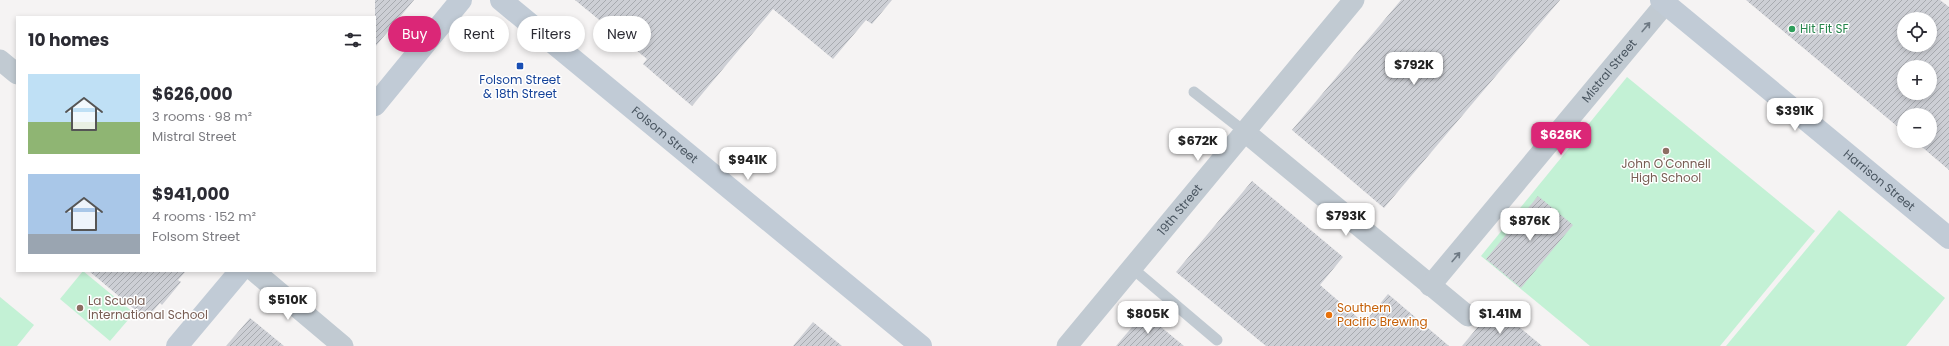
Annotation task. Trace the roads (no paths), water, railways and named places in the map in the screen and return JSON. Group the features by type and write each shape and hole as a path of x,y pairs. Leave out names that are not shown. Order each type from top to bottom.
{"street":[{"path":"376,104 461,0"},
{"name":"Folsom Street","path":"501,0 921,346"},
{"name":"19th Street","path":"1067,346 1354,0"},
{"name":"Harrison Street","path":"1663,2 1949,238"},
{"name":"Mistral Street","path":"1430,286 1663,2"},
{"path":"0,60 16,73"},
{"path":"1245,132 1468,316"},
{"path":"177,346 239,272"},
{"path":"255,272 343,346"}],"lane":[{"path":"1194,92 1245,132"},
{"path":"1132,268 1217,340"}],"place":[{"name":"Hit Fit SF","path":"1792,29"},
{"name":"Folsom Street & 18th Street","path":"520,66"},
{"name":"John O'Connell High School","path":"1666,151"},
{"name":"La Scuola International School","path":"80,308"},
{"name":"Southern Pacific Brewing","path":"1329,315"}]}
